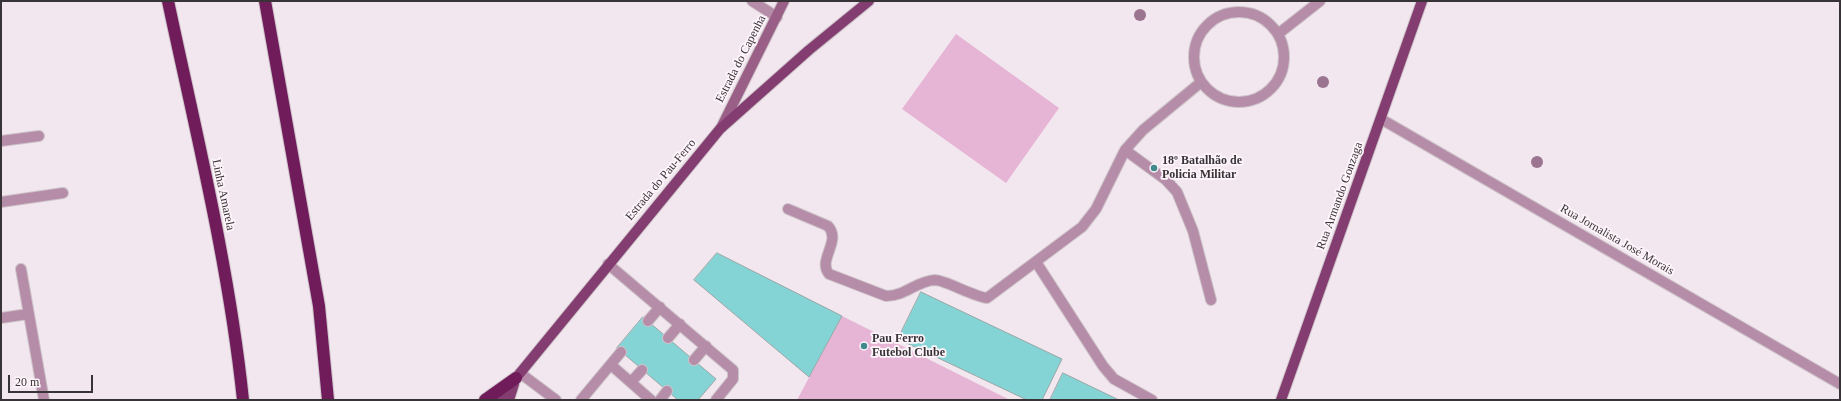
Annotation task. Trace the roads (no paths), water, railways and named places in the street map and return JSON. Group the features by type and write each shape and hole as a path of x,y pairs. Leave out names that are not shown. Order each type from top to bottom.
{"highway":[{"name":"Linha Amarela","path":"168,1 216,230 232,323 242,398"},
{"path":"265,1 318,299 328,400"},
{"path":"484,400 518,375"}],"main road":[{"name":"Estrada do Pau-Ferro","path":"498,400 720,129 809,50 869,1"},
{"name":"Rua Armando Gonzaga","path":"1281,400 1381,119 1420,4"},
{"path":"509,400 518,375"}],"street":[{"path":"752,1 777,17"},
{"name":"Estrada do Capenha","path":"720,129 784,1"},
{"path":"1278,34 1320,1"},
{"path":"1231,12 1250,12 1266,20 1278,34 1284,50 1283,68 1276,84 1263,96 1247,102 1229,102 1213,95 1200,83 1194,66 1194,48 1201,31 1214,19 1231,12"},
{"path":"788,208 828,226 831,229 834,235 826,265 826,271 829,274 886,296 896,296 920,284 936,280 987,298 1082,227 1096,209 1125,150 1143,130 1200,83"},
{"name":"Rua Jornalista José Morais","path":"1381,119 1840,384"},
{"path":"1,141 39,136"},
{"path":"1125,150 1166,180 1177,192 1193,231 1211,300"},
{"path":"1,202 63,193"},
{"path":"1036,262 1114,379 1152,400"},
{"path":"608,264 733,370 733,379 716,400"},
{"path":"21,269 44,400"},
{"path":"648,321 660,307"},
{"path":"1,318 28,314"},
{"path":"668,338 680,324"},
{"path":"694,360 706,346"},
{"path":"581,400 621,352"},
{"path":"611,365 651,400"},
{"path":"631,382 642,370"},
{"path":"518,375 556,400"},
{"path":"660,400 668,391"}],"place":[{"name":"18º Batalhão de Policia Militar","path":"1154,168"},
{"name":"Pau Ferro Futebol Clube","path":"864,346"}]}
